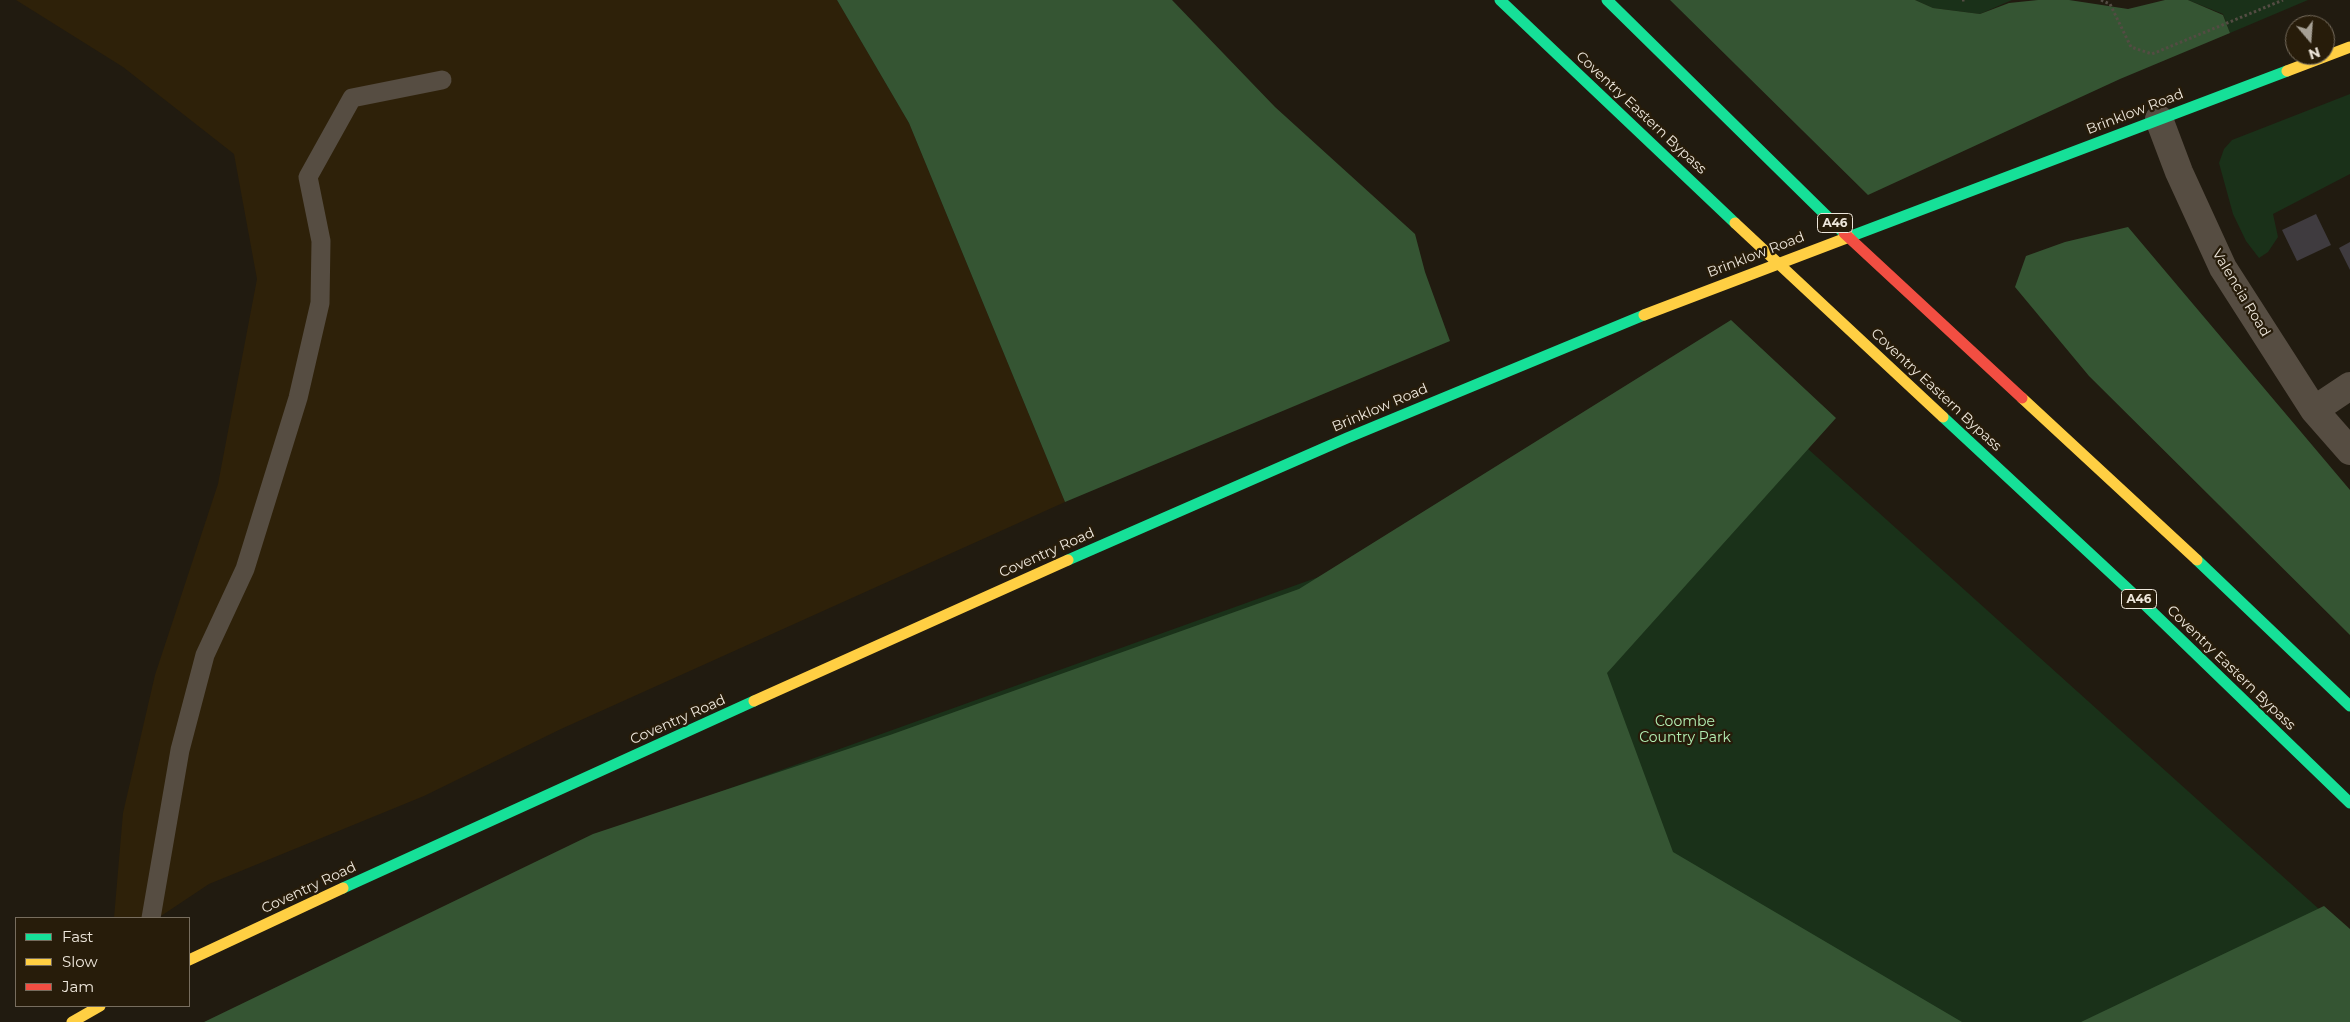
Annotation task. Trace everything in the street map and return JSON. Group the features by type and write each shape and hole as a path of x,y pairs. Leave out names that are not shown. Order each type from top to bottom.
{"main road":[{"name":"Coventry Eastern Bypass","path":"1500,0 1924,400 2141,601 2350,803"},
{"name":"A46","path":"1607,0 1882,270 2173,537 2350,706"},
{"name":"Brinklow Road","path":"1180,509 1661,308 2350,46"},
{"name":"Coventry Road","path":"190,960 467,831 1180,509"},
{"path":"72,1022 98,1007"}],"street":[{"name":"Valencia Road","path":"2159,119 2183,181 2223,268 2314,410 2350,451"},
{"path":"2314,410 2350,386"}],"lane":[{"path":"151,917 180,750 205,655 244,569 298,398 320,303 321,241 308,176 352,98 442,80"}],"path":[{"path":"2101,0 2110,4 2131,47 2152,54 2283,0"}],"shaded area":[{"path":"16,0 837,0 909,123 1065,502 561,729 424,796 209,884 160,917 114,917 123,813 155,675 218,484 257,279 234,154 123,67"}],"green space":[{"path":"837,0 1172,0 1275,107 1415,234 1425,272 1450,341 1065,502 909,123"},
{"path":"1670,0 1915,0 1933,8 1980,14 2009,3 2038,0 2069,0 2128,9 2165,0 2188,0 2223,15 2230,33 2120,79 1868,195"},
{"path":"1915,0 2012,0 1980,14 1933,8"},
{"path":"2188,0 2308,0 2230,33 2223,14"},
{"path":"2350,94 2350,174 2273,214 2278,237 2268,252 2259,258 2246,241 2233,214 2219,163 2224,149 2232,140"},
{"path":"2128,227 2350,490 2350,635 2089,376 2015,287 2026,256 2065,242"},
{"name":"Coombe Country Park","path":"1731,320 1836,418 1607,673 1673,852 1962,1022 204,1022 593,834 890,735 1299,589"},
{"name":"Coombe Country Park","path":"1737,385 2350,937 2350,1022 233,1022 600,835 1327,574"},
{"path":"2324,906 2350,929 2350,1022 2081,1022"}],"building":[{"path":"2316,214 2331,245 2297,261 2282,230"},
{"path":"2350,242 2350,270 2339,248"}],"traffic: fast":[{"path":"1500,0 1735,223"},
{"path":"1607,0 1844,233"},
{"path":"1849,237 2287,71"},
{"path":"1068,560 1347,438 1644,315"},
{"path":"1943,417 2141,601 2350,803"},
{"path":"2197,560 2350,706"},
{"path":"343,888 754,701"}],"traffic: slow":[{"path":"2287,71 2350,47"},
{"path":"1735,223 1943,417"},
{"path":"1644,315 1849,237"},
{"path":"2022,398 2197,560"},
{"path":"754,701 1068,560"},
{"path":"190,960 343,888"},
{"path":"72,1022 98,1007"}],"traffic: jam":[{"path":"1844,233 2022,398"}]}
